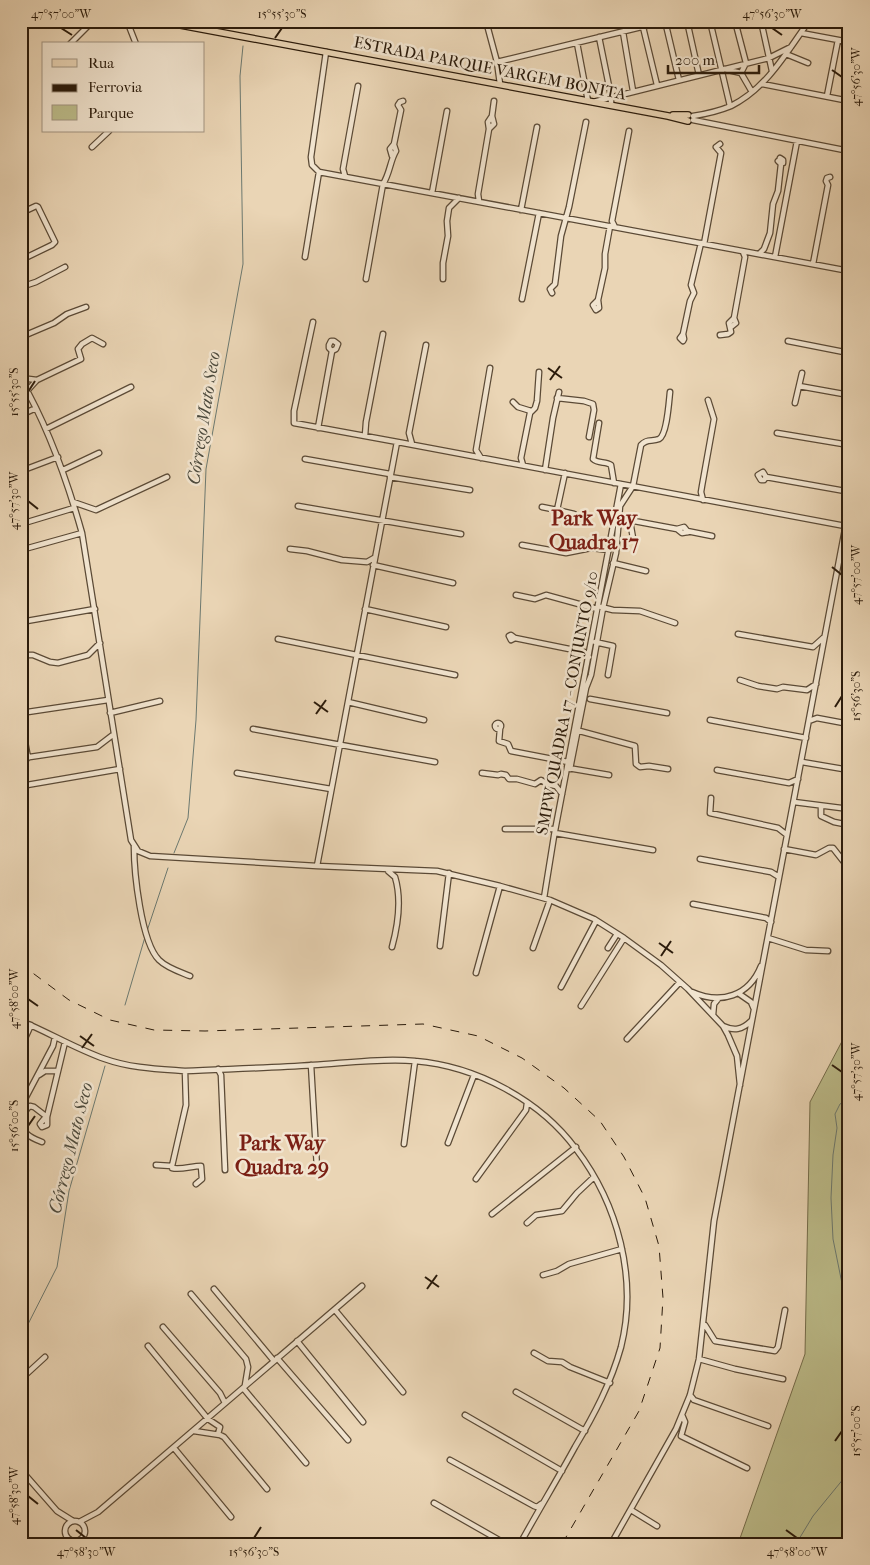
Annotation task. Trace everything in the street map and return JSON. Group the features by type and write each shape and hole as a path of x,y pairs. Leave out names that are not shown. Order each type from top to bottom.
{"main road":[{"name":"ESTRADA PARQUE VARGEM BONITA","path":"159,21 668,116 691,118"}],"street":[{"path":"21,26 27,21"},
{"path":"72,42 93,21"},
{"path":"127,21 135,42"},
{"path":"130,28 136,21"},
{"path":"486,21 497,62 500,84"},
{"path":"497,62 665,21 679,80"},
{"path":"687,21 699,75"},
{"path":"710,21 730,106"},
{"path":"735,21 746,64 741,72"},
{"path":"761,21 772,71"},
{"path":"691,118 730,106 762,84 809,21"},
{"path":"643,27 657,85"},
{"path":"623,32 632,91"},
{"path":"801,33 849,42"},
{"path":"599,37 612,96 611,105"},
{"path":"827,96 838,40"},
{"path":"577,43 590,101 769,58 791,47"},
{"path":"326,52 311,157 312,165 319,172 849,271"},
{"path":"786,54 808,63"},
{"path":"722,69 741,72"},
{"path":"741,72 752,92"},
{"path":"762,84 849,101"},
{"path":"345,176 343,169 358,86"},
{"path":"479,201 478,194 489,130 494,124 492,116 494,101"},
{"path":"366,279 383,184 388,175 392,156 390,151 394,145 401,110"},
{"path":"432,192 447,111"},
{"name":"ESTRADA PARQUE VARGEM BONITA","path":"691,118 848,151"},
{"path":"555,284 565,218 569,207 586,122"},
{"path":"521,210 538,126"},
{"path":"598,300 629,131"},
{"path":"92,147 108,132"},
{"path":"848,151 849,139"},
{"path":"775,257 797,141"},
{"path":"683,334 690,301 694,293 691,285 702,244 721,154"},
{"path":"759,254 764,249 770,233 773,204 778,191 781,164"},
{"path":"338,175 343,169"},
{"path":"305,256 319,172"},
{"path":"388,175 392,185"},
{"path":"813,264 828,185"},
{"path":"473,200 478,194"},
{"path":"450,196 452,204"},
{"path":"443,280 449,208 460,198"},
{"path":"21,213 36,206 38,207 55,242 21,260"},
{"path":"522,299 539,213"},
{"path":"764,249 767,256"},
{"path":"720,335 731,332 729,323 734,318 745,257 743,252"},
{"path":"745,257 749,253"},
{"path":"21,287 36,282 65,267"},
{"path":"21,337 54,323 67,314 86,307"},
{"path":"313,322 294,411 294,424 403,442 845,526"},
{"path":"365,436 383,334"},
{"path":"27,391 37,380 81,359 78,349 82,344 92,338 103,344"},
{"path":"788,341 849,353"},
{"path":"412,444 410,433 426,345"},
{"path":"318,428 332,350"},
{"path":"470,456 476,450 490,368"},
{"path":"520,465 532,412 537,401 539,372"},
{"path":"795,403 802,373"},
{"path":"21,379 37,380"},
{"path":"21,379 46,428 58,457 82,533 110,713 134,846 142,917 151,948 158,960 170,968 190,976"},
{"path":"799,386 849,395"},
{"path":"46,428 131,387"},
{"path":"545,470 559,392"},
{"path":"599,608 616,553 617,518 620,506 634,485 639,481 635,477 641,445 648,440 659,439 665,431 670,392"},
{"path":"557,398 593,404 594,410 589,437"},
{"path":"703,500 701,492 714,420 708,400"},
{"path":"513,402 518,407 532,412"},
{"path":"21,415 36,408"},
{"path":"599,423 593,459 595,462 605,462 611,465 614,483"},
{"path":"403,442 410,433"},
{"path":"777,434 849,445"},
{"path":"317,866 397,442"},
{"path":"476,450 480,458"},
{"path":"62,470 99,453"},
{"path":"21,471 58,457"},
{"path":"304,459 470,490"},
{"path":"557,510 565,474"},
{"path":"21,524 74,505 96,510 167,477"},
{"path":"766,477 847,492"},
{"name":"SMPW QUADRA 17 - CONJUNTO 9/10","path":"544,898 553,832 576,730 590,648 594,642 606,562 617,518 621,484"},
{"path":"695,498 701,492"},
{"path":"298,506 461,534"},
{"path":"542,507 574,514"},
{"path":"611,1544 670,1440 682,1415 690,1395 699,1359 712,1231 802,762 824,637 846,538 845,526 849,508"},
{"path":"617,518 677,529 682,533 688,532 712,536"},
{"path":"630,521 633,538"},
{"path":"21,550 82,533"},
{"path":"522,545 566,553 591,548 609,550"},
{"path":"290,549 338,560 365,562 371,561 374,558"},
{"path":"365,562 372,574"},
{"path":"606,562 646,571"},
{"path":"373,565 453,583"},
{"path":"516,595 535,599 546,595 599,608 640,611 675,623"},
{"path":"21,622 95,609"},
{"path":"365,609 446,627"},
{"path":"738,634 813,647 820,659"},
{"path":"813,647 824,637"},
{"path":"515,638 584,652 589,657"},
{"path":"278,639 455,674"},
{"path":"568,763 582,707 584,687 592,675 594,642 613,646 608,675"},
{"path":"21,655 33,655 58,663 88,655 100,643"},
{"path":"584,652 590,648"},
{"path":"347,652 354,657 356,662"},
{"path":"740,680 758,686 777,689 783,687 803,690 811,688 816,684"},
{"path":"584,687 590,699"},
{"path":"803,690 813,700"},
{"path":"578,711 590,699"},
{"path":"590,699 667,713"},
{"path":"21,713 108,700"},
{"path":"110,713 160,701"},
{"path":"348,702 424,720"},
{"path":"811,713 817,718 849,724"},
{"path":"809,721 817,718"},
{"path":"710,720 806,738"},
{"path":"253,729 435,762"},
{"path":"500,729 499,741 508,744 511,751 568,763 609,775"},
{"path":"576,730 635,746 636,764 640,767 648,766 668,769"},
{"path":"25,742 25,758 98,747 114,734"},
{"path":"802,762 849,770"},
{"path":"27,785 120,769"},
{"path":"716,770 789,783 798,778"},
{"path":"236,773 331,789"},
{"path":"482,773 506,775 509,779 517,779 535,784 541,780 556,786 562,794"},
{"path":"556,786 565,780"},
{"path":"789,783 796,792"},
{"path":"711,798 710,813 778,828 787,834"},
{"path":"794,802 849,809"},
{"path":"821,806 821,816 834,822 849,825"},
{"path":"778,828 789,824"},
{"path":"506,829 553,832 653,850"},
{"path":"134,846 138,851 150,856 449,873 550,900 596,921 624,938 661,965 688,989 723,1026 737,1056 740,1085"},
{"path":"784,849 816,855 829,848 833,848 844,862 849,864"},
{"path":"700,859 772,872 779,877"},
{"path":"772,872 780,869"},
{"path":"386,870 396,877 398,885 398,921 392,947"},
{"path":"396,877 400,870"},
{"path":"440,946 449,873"},
{"path":"476,973 500,886"},
{"path":"533,948 550,900"},
{"path":"693,904 766,918 771,922"},
{"path":"766,918 772,915"},
{"path":"561,987 596,921"},
{"path":"608,948 617,934"},
{"path":"581,1006 624,938"},
{"path":"768,938 806,950 828,951"},
{"path":"688,989 702,996 718,999 738,994 750,985 759,972 764,960"},
{"path":"627,1039 680,982"},
{"path":"738,994 751,1002 754,1010"},
{"path":"713,1015 714,1004 718,999"},
{"path":"723,1026 734,1030 740,1029 752,1020"},
{"path":"21,1021 107,1060 156,1069 184,1071 415,1061 443,1065 500,1086 549,1119 576,1148 594,1177 616,1224 627,1281 627,1307 622,1344 610,1383 585,1431 520,1544"},
{"path":"21,1047 31,1025"},
{"path":"26,1097 53,1046 55,1037"},
{"path":"42,1142 27,1134 24,1129 23,1118 30,1106 47,1118 65,1042"},
{"path":"404,1144 415,1061"},
{"path":"311,1065 317,1168"},
{"path":"218,1069 221,1075 225,1170"},
{"path":"221,1075 224,1069"},
{"path":"38,1076 45,1071 58,1071"},
{"path":"172,1166 186,1105 184,1071"},
{"path":"448,1143 474,1075"},
{"path":"476,1179 526,1110 527,1103"},
{"path":"526,1110 533,1108"},
{"path":"492,1214 576,1148"},
{"path":"156,1165 172,1166 172,1168 177,1169 202,1167 202,1179 196,1184"},
{"path":"527,1223 536,1215 562,1211 594,1177"},
{"path":"543,1275 557,1271 569,1264 622,1249"},
{"path":"57,1511 72,1521 79,1522 92,1516 362,1286"},
{"path":"214,1289 348,1440"},
{"path":"191,1294 246,1359 248,1367 244,1387"},
{"path":"335,1310 403,1392"},
{"path":"704,1324 715,1341 775,1351 778,1347 785,1310"},
{"path":"163,1327 220,1393 225,1403"},
{"path":"297,1342 363,1422"},
{"path":"148,1346 208,1418 220,1427 218,1434"},
{"path":"534,1353 548,1361 562,1362 610,1383"},
{"path":"21,1379 45,1357"},
{"path":"699,1359 783,1379"},
{"path":"244,1387 306,1463"},
{"path":"516,1392 585,1431"},
{"path":"690,1395 694,1400 768,1426"},
{"path":"687,1402 694,1400"},
{"path":"465,1415 562,1471"},
{"path":"682,1415 685,1422 682,1436 747,1468"},
{"path":"194,1431 218,1434 224,1437 267,1489"},
{"path":"174,1448 231,1517"},
{"path":"450,1460 534,1506 537,1507 544,1501"},
{"path":"21,1470 57,1511 63,1522 65,1534 71,1542 80,1542 92,1516"},
{"path":"434,1502 506,1544"},
{"path":"631,1510 657,1526"},
{"path":"65,1529 67,1524 72,1521"},
{"path":"79,1522 85,1530"}],"green space":[{"path":"849,1028 849,1544 738,1544 805,1354 810,1102"}],"waterway":[{"name":"Córrego Mato Seco","path":"245,21 245,27"},
{"name":"Córrego Mato Seco","path":"174,853 188,818 196,720 206,469 243,264 240,76 243,46"},
{"name":"Córrego Mato Seco","path":"147,931 168,868"},
{"name":"Córrego Mato Seco","path":"125,1005 145,937"},
{"name":"Córrego Mato Seco","path":"21,1338 57,1267 69,1191 105,1066"},
{"path":"849,1098 840,1104 835,1114 837,1128 833,1155 831,1198 833,1239 849,1318"},
{"path":"796,1544 813,1516 849,1472"}],"railway":[{"path":"21,961 30,971 69,1000 110,1020 154,1030 205,1031 423,1024 478,1036 522,1058 564,1088 600,1121 624,1157 645,1198 659,1246 663,1298 660,1348 639,1411 562,1544"}],"district":[{"name":"Park Way Quadra 17","path":"594,530"},
{"name":"Park Way Quadra 29","path":"282,1155"}]}
